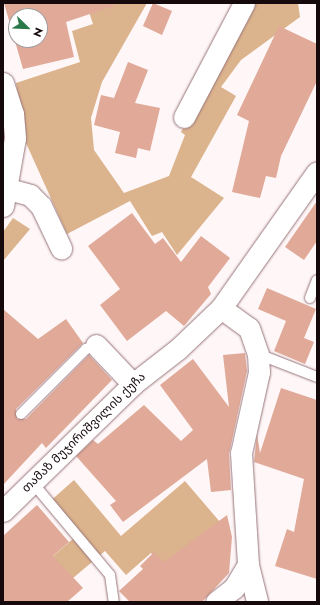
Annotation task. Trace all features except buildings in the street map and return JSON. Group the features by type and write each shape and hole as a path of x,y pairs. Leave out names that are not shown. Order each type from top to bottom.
{"street":[{"path":"184,117 244,3"},
{"path":"3,83 13,114 15,138 6,197 30,195 41,206 61,248"},
{"name":"თამაზ მუჯირიშვილის ქუჩა","path":"3,510 132,384 178,350 221,308 315,179"},
{"path":"221,308 249,328 258,354 259,372 241,453 248,564 257,602"},
{"path":"96,345 132,384"},
{"path":"216,602 234,588 248,564"}],"lane":[{"path":"310,298 317,280"},
{"path":"21,414 86,349 96,345"},
{"path":"258,354 317,377"},
{"path":"32,482 110,575 114,602"}],"shaded area":[{"path":"86,3 147,3 102,82 91,118 94,150 124,193 169,176 185,135 181,132 249,3 298,3 300,17 241,60 221,87 236,96 191,177 224,198 177,255 162,232 152,236 130,201 67,234 26,143 16,83 80,62 72,31 93,24"},
{"path":"13,218 30,229 3,261 3,232"},
{"path":"74,480 121,536 185,481 220,522 165,570 151,553 126,575 105,551 53,595 34,573 75,537 47,504"}]}
